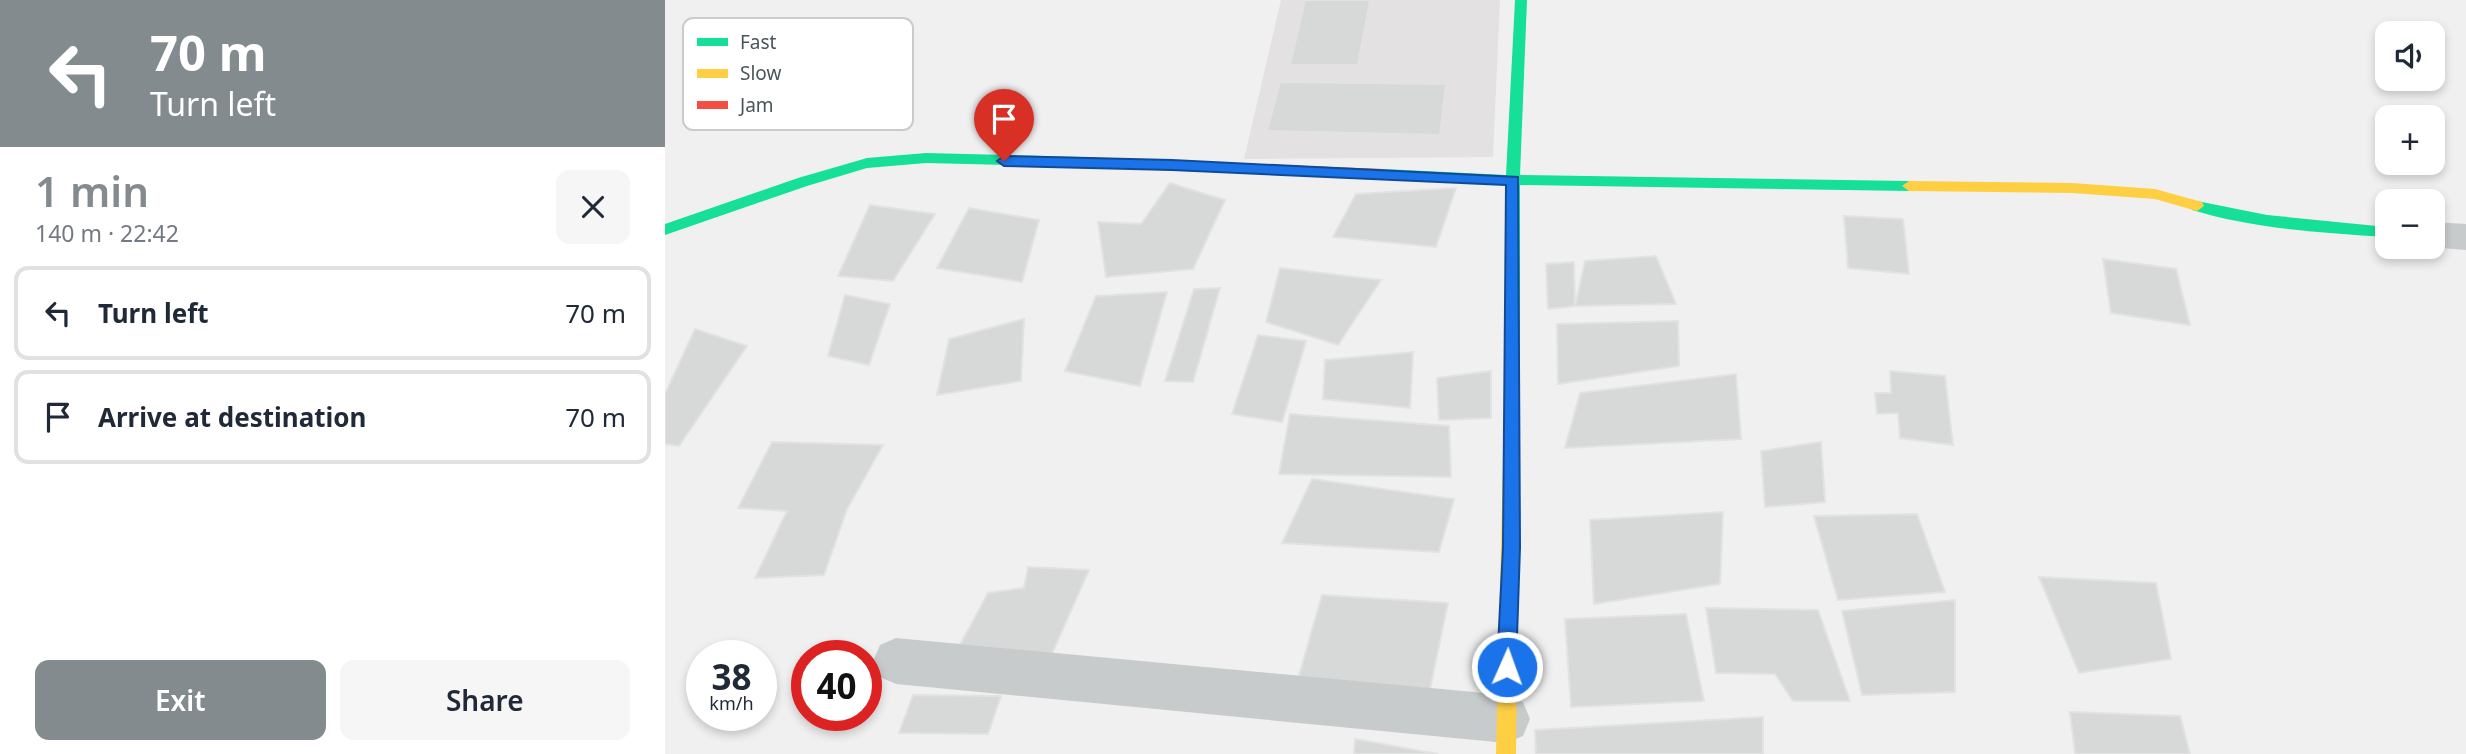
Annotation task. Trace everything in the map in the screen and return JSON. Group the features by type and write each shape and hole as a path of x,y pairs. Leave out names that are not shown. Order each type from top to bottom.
{"street":[{"path":"896,661 1506,736 1511,547 1513,180 1521,0"},
{"path":"665,230 803,182 867,163 926,158 1172,165 1513,180 2072,188 2155,194 2220,212 2335,229 2375,231"},
{"path":"2445,236 2466,237"}],"shaded area":[{"path":"1281,0 1500,0 1493,157 1244,159"}],"building":[{"path":"1305,0 1370,0 1358,65 1290,65"},
{"path":"1280,82 1446,84 1440,135 1267,131"},
{"path":"1170,183 1225,200 1193,269 1106,277 1098,222 1141,224"},
{"path":"1456,188 1436,247 1333,237 1356,194"},
{"path":"870,205 935,214 893,281 838,276"},
{"path":"969,208 1039,220 1022,282 937,268"},
{"path":"1844,216 1903,219 1909,274 1848,268"},
{"path":"1656,256 1676,304 1575,306 1585,261"},
{"path":"2103,259 2176,269 2190,325 2111,313"},
{"path":"1574,262 1575,306 1548,309 1546,264"},
{"path":"1280,268 1381,280 1338,345 1266,322"},
{"path":"1220,288 1193,382 1165,381 1194,289"},
{"path":"1167,292 1140,386 1065,371 1096,296"},
{"path":"845,295 890,304 869,365 828,356"},
{"path":"1024,319 1021,381 937,395 949,339"},
{"path":"1678,321 1679,366 1558,384 1557,324"},
{"path":"695,329 747,346 679,446 665,444 665,394"},
{"path":"1258,335 1306,341 1282,422 1232,414"},
{"path":"1413,352 1410,408 1323,399 1325,360"},
{"path":"1491,371 1491,418 1439,420 1437,378"},
{"path":"1890,371 1945,376 1953,445 1900,438 1898,413 1877,414 1875,393 1891,393"},
{"path":"1736,374 1741,439 1565,448 1580,393"},
{"path":"1290,414 1449,426 1451,477 1279,474"},
{"path":"772,442 883,445 847,509 824,575 755,578 787,511 738,508"},
{"path":"1821,442 1825,502 1765,507 1761,451"},
{"path":"1312,479 1454,499 1439,552 1282,543"},
{"path":"1723,512 1720,584 1594,604 1590,520"},
{"path":"1917,514 1945,592 1838,600 1814,516"},
{"path":"1028,567 1089,570 1052,654 960,645 988,593 1024,588"},
{"path":"2039,577 2156,583 2171,659 2079,673"},
{"path":"1322,595 1448,603 1429,694 1296,686"},
{"path":"1955,600 1955,692 1862,695 1842,611"},
{"path":"1706,608 1818,610 1850,701 1793,701 1775,674 1716,673"},
{"path":"1686,614 1704,701 1571,707 1565,619"},
{"path":"913,695 1001,696 988,734 899,733"},
{"path":"2070,712 2180,716 2190,754 2075,754"},
{"path":"1763,717 1763,754 1536,754 1535,730"},
{"path":"1355,739 1438,754 1354,754"}],"traffic: fast":[{"path":"1512,423 1513,180 1521,0"},
{"path":"665,230 803,182 867,163 926,158 1082,162"},
{"path":"1384,174 1513,180 1909,186"},
{"path":"2197,206 2267,221 2375,231"}],"traffic: slow":[{"path":"1909,186 2072,188 2155,194 2197,206"},
{"path":"1506,754 1512,423"}],"traffic: jam":[{"path":"1082,162 1384,174"}],"route":[{"path":"1004,161 1172,165 1513,180 1511,547 1507,667"}]}
